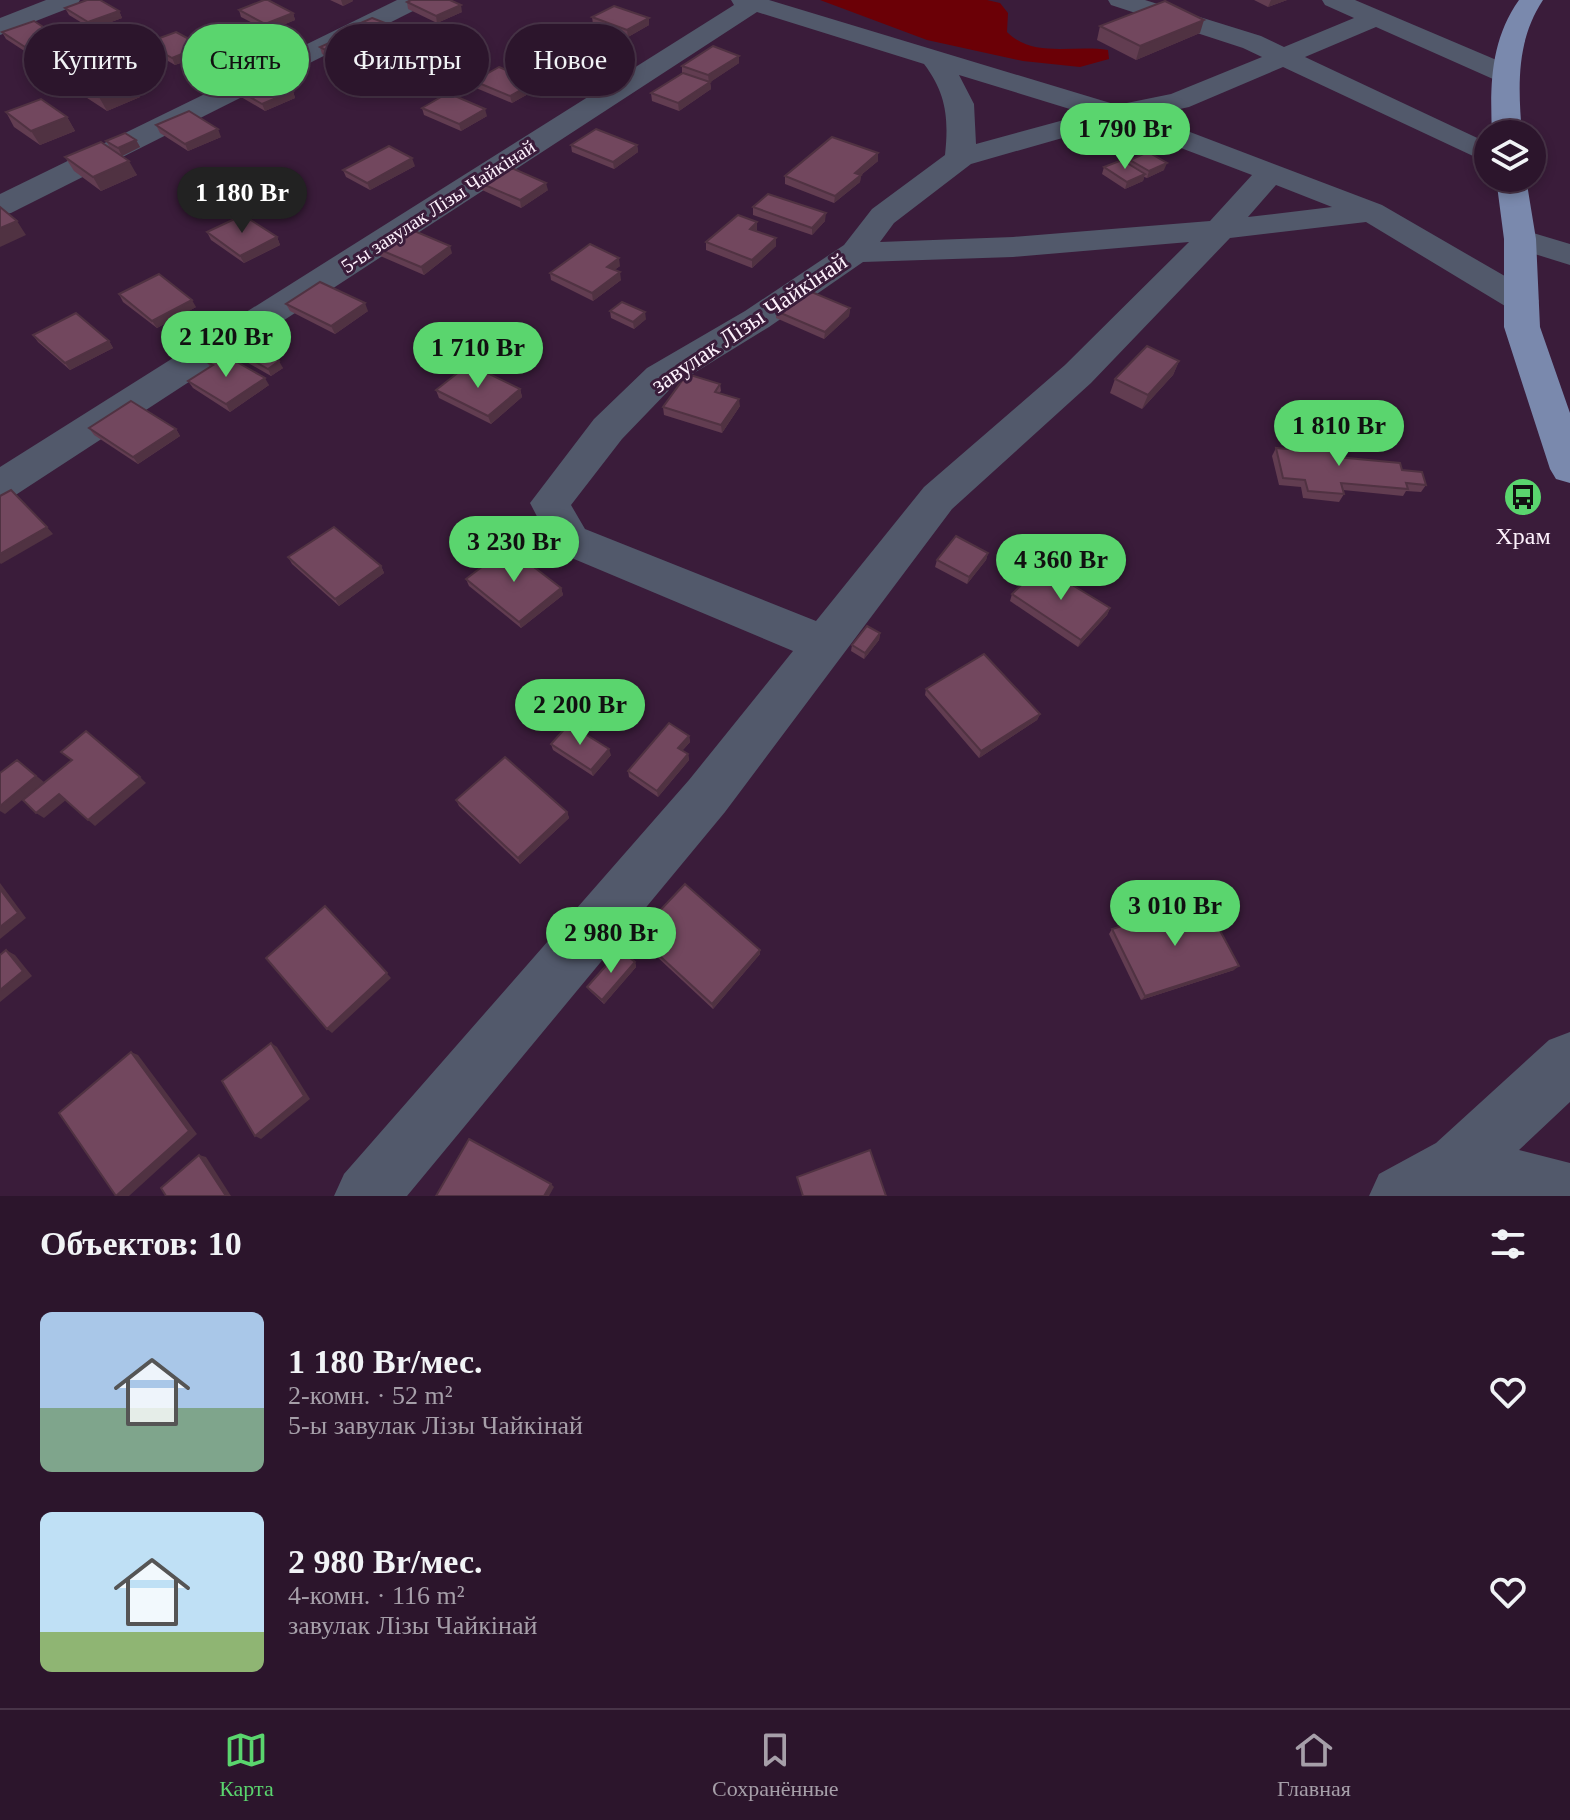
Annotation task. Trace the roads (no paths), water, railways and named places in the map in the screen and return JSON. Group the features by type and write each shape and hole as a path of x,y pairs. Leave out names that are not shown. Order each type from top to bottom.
{"main road":[{"path":"1506,120 1503,73 1522,10 1531,0"},
{"path":"1513,192 1520,239 1522,327 1570,469"}],"street":[{"path":"0,27 68,0"},
{"path":"0,206 416,0"},
{"path":"1120,0 1252,42 1474,147"},
{"path":"1334,0 1503,73"},
{"path":"748,2 1116,114 1271,172 1371,212 1522,301"},
{"name":"5-ы завулак Лізы Чайкінай","path":"0,486 748,2"},
{"path":"856,252 883,216 960,158 1116,114 1179,101 1376,18"},
{"path":"933,58 956,87 963,118 960,158"},
{"path":"366,1196 707,796 938,498 1078,374 1220,230 1271,172"},
{"name":"завулак Лізы Чайкінай","path":"825,644 570,540 550,503 608,429 660,377 757,319 856,252 1013,247 1220,230 1371,212"},
{"path":"1520,239 1570,255"},
{"path":"1401,1196 1458,1165 1570,1061"},
{"path":"1458,1165 1570,1195"}],"place":[{"name":"Храм","path":"1523,497"}]}
